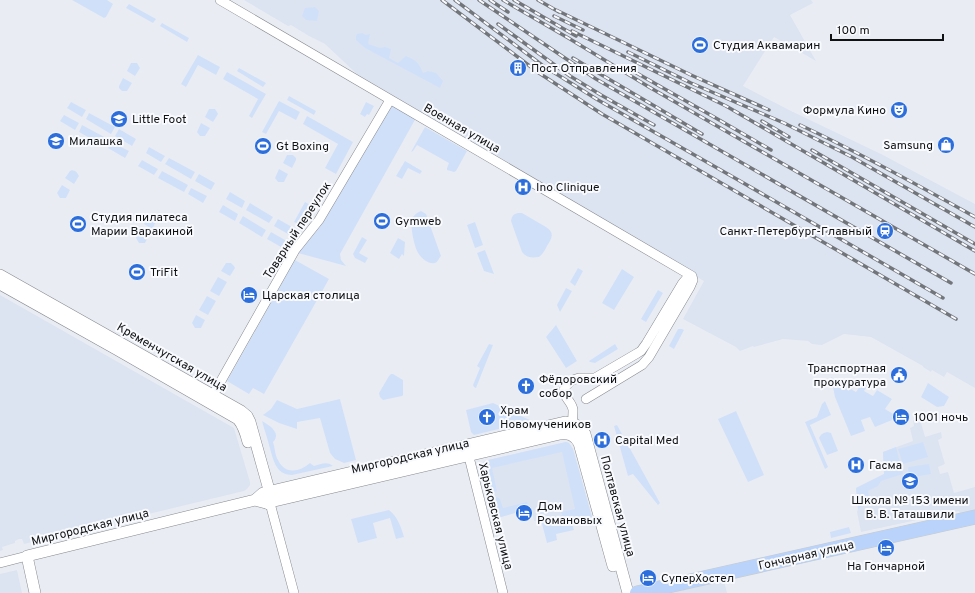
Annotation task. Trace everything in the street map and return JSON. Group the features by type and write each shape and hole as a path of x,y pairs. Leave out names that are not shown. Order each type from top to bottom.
{"main road":[{"name":"Гончарная улица","path":"637,593 975,517"}],"street":[{"name":"Военная улица","path":"220,0 692,276"},
{"name":"Товарный переулок","path":"213,395 295,250 319,220 390,100"},
{"name":"Кременчугская улица","path":"0,275 213,395 247,416 250,422 266,499"},
{"path":"572,435 573,408 564,394 564,389 566,386 571,381 579,378 595,378 641,351 682,284 687,278 692,276 693,280 690,288 649,357 636,369 573,408"},
{"name":"Кременчугская улица","path":"0,284 122,352 238,419 242,423 294,593"},
{"name":"Миргородская улица","path":"0,563 467,450 565,422 572,423"},
{"name":"Полтавская улица","path":"572,423 580,427 585,434 628,593"},
{"name":"Миргородская улица","path":"467,450 560,434 572,435"},
{"name":"Полтавская улица","path":"572,435 579,443 617,581 624,593"},
{"name":"Харьковская улица","path":"467,450 503,593"},
{"path":"27,556 35,593"}],"shaded area":[{"path":"72,0 107,0 113,4 104,18"},
{"path":"244,0 811,0 813,3 790,15 816,61 774,37 743,86 881,154 975,204 975,388 947,372 944,377 932,370 931,372 871,337 844,334 822,345 812,344 808,341 783,339 754,347 753,346 740,351 736,347 683,319 704,281 357,74 325,44 291,25 288,26"},
{"path":"129,4 156,19 153,23 126,8"},
{"path":"315,7 319,11 317,21 306,20 302,16 305,8"},
{"path":"162,23 189,38 187,42 160,26"},
{"path":"362,33 366,35 370,34 368,44 380,48 385,47 391,49 389,58 398,63 406,56 417,62 423,73 428,71 436,73 443,81 440,88 365,48 356,40 357,34"},
{"path":"198,55 220,67 216,75 198,65 186,87 181,84"},
{"path":"131,63 137,63 140,68 135,76 127,71"},
{"path":"239,68 266,83 263,87 237,71"},
{"path":"227,72 266,94 252,118 249,116 258,99 223,79"},
{"path":"123,78 132,83 127,91 122,91 119,88"},
{"path":"289,96 316,111 314,115 287,100"},
{"path":"279,101 300,112 296,120 279,111 266,134 262,132"},
{"path":"71,102 86,110 82,117 67,108"},
{"path":"366,102 374,106 369,115 367,114 365,117 360,114"},
{"path":"393,104 416,118 340,254 341,260 346,266 298,253 320,227"},
{"path":"209,109 215,109 218,114 213,122 205,117"},
{"path":"89,113 115,127 111,134 86,119"},
{"path":"64,115 79,123 75,130 60,121"},
{"path":"307,116 353,142 336,174 325,168 338,144 303,124"},
{"path":"201,123 210,128 205,136 200,136 197,132"},
{"path":"82,125 108,139 104,146 79,132"},
{"path":"425,127 467,151 456,171 454,172 447,170 449,163 417,145 411,152"},
{"path":"119,129 136,139 132,146 115,136"},
{"path":"111,142 129,151 125,158 108,148"},
{"path":"149,147 165,156 161,162 146,153"},
{"path":"287,155 293,155 296,158 292,168 283,163"},
{"path":"169,158 195,172 191,179 165,164"},
{"path":"142,160 158,169 154,175 138,166"},
{"path":"405,161 422,171 420,174 408,168 402,179 396,176"},
{"path":"279,169 288,174 284,182 278,182 275,178"},
{"path":"72,170 79,176 74,184 65,178"},
{"path":"162,171 188,185 184,192 158,178"},
{"path":"199,174 215,183 211,190 195,181"},
{"path":"62,185 70,190 66,198 60,198 57,193"},
{"path":"191,188 207,196 203,203 188,194"},
{"path":"230,192 245,201 242,208 226,199"},
{"path":"305,202 316,208 309,220 301,225 294,222"},
{"path":"250,203 273,217 269,223 246,210"},
{"path":"223,205 238,214 235,221 219,212"},
{"path":"421,211 426,214 441,256 435,263 427,262 422,258 417,251 415,244 412,220 415,215"},
{"path":"518,213 522,213 551,231 552,236 544,252 539,257 530,257 522,252 511,221 513,216"},
{"path":"151,215 157,220 152,229 144,224 148,216"},
{"path":"243,216 266,230 262,237 239,223"},
{"path":"278,219 299,231 295,238 274,226"},
{"path":"475,222 483,245 475,248 467,225"},
{"path":"140,230 149,235 145,243 139,243 136,238"},
{"path":"271,232 292,244 288,251 267,239"},
{"path":"362,237 367,240 359,253 368,258 365,263 355,258 353,254"},
{"path":"398,238 405,242 404,256 402,254 399,259 390,253"},
{"path":"485,250 494,274 484,271 477,253"},
{"path":"295,260 329,279 264,394 253,388 249,394 227,381"},
{"path":"226,263 231,263 235,268 230,276 221,271"},
{"path":"578,268 583,271 575,286 570,282"},
{"path":"622,269 634,277 614,310 602,303"},
{"path":"218,277 227,282 219,296 210,291"},
{"path":"566,288 572,291 560,312 557,305"},
{"path":"658,290 663,293 646,322 641,319"},
{"path":"0,295 234,428 250,482 247,489 244,491 24,544 22,539 19,539 15,541 15,543 2,547 3,550 0,551"},
{"path":"207,296 216,301 208,315 199,310"},
{"path":"196,315 205,320 201,328 195,328 192,323"},
{"path":"556,325 577,361 566,368 546,337"},
{"path":"678,329 684,330 674,349 669,346"},
{"path":"489,344 493,345 476,388 473,385 480,368 477,366"},
{"path":"615,344 618,349 595,363 589,361"},
{"path":"391,374 403,380 403,395 383,400 379,393"},
{"path":"831,377 856,392 863,382 868,385 864,391 873,396 877,390 892,399 885,409 895,415 892,420 875,427 870,417 861,420 865,431 851,436 835,397"},
{"path":"928,383 949,397 944,406 937,407 921,397"},
{"path":"340,399 356,460 344,463 335,459 330,453 320,418 297,422 297,429 279,423 263,415 271,409 277,400 297,409"},
{"path":"825,401 831,415 810,425 828,467 825,469 805,422 817,417 822,404"},
{"path":"493,403 532,421 474,435 471,432 466,410"},
{"path":"736,411 764,475 748,482 718,419"},
{"name":"Школа № 153 имени В. В. Таташвили","path":"920,419 925,437 941,432 942,438 938,440 945,464 938,467 940,474 948,472 954,493 975,487 975,512 961,515 959,511 861,532 857,512 856,488 884,474 883,452 913,441 910,428 914,426 913,420"},
{"path":"262,421 271,427 275,432 276,435 273,442 277,458 281,465 285,468 289,470 297,470 310,463 314,466 326,463 333,466 292,475 282,472 278,469 274,460"},
{"path":"617,425 660,503 658,505 633,474 628,476 614,426"},
{"path":"827,432 831,433 838,451 827,455 819,438 822,434"},
{"path":"566,442 569,443 573,449 592,517 578,521 573,512 534,521 531,508 494,519 480,470 480,467 484,461"},
{"path":"566,442 569,443 573,449 592,517 578,521 576,518 571,519 574,530 556,534 557,540 547,543 541,520 562,515 561,512 575,509 562,452 492,468 497,491 487,494 480,468 482,464 488,460"},
{"path":"923,442 928,457 903,464 898,449"},
{"path":"896,447 903,474 881,481 878,486 868,491 870,501 858,509 856,488 884,474 883,452"},
{"path":"929,464 931,474 909,478 908,467"},
{"path":"497,497 500,499 503,508 527,502 529,509 494,519 488,500"},
{"path":"389,510 397,519 404,537 396,539 390,518 373,523 377,538 358,543 351,519"},
{"path":"849,527 851,533 831,538 830,532"},
{"path":"17,570 22,593 0,593 0,574"},
{"path":"724,581 727,593 670,593"}],"railway":[{"path":"442,0 539,73 602,114 956,319"},
{"path":"455,0 542,65 598,100 943,298"},
{"path":"479,0 596,79 951,283"},
{"path":"490,0 508,12"},
{"path":"503,0 649,87 975,274"},
{"path":"514,0 576,36"},
{"path":"538,0 559,12"},
{"path":"556,10 691,75 769,110"},
{"path":"554,16 583,30"},
{"path":"498,24 570,76 654,125"},
{"path":"572,31 726,106 975,251"},
{"path":"628,52 691,83 784,123 852,157 975,227"},
{"path":"573,58 702,134"},
{"path":"626,67 771,150"},
{"path":"762,121 789,137"},
{"path":"800,125 867,158 975,217"},
{"path":"812,150 975,244"}],"place":[{"name":"Студия Аквамарин","path":"700,45"},
{"name":"Пост Отправления","path":"518,68"},
{"name":"Формула Кино","path":"899,110"},
{"name":"Little Foot","path":"119,119"},
{"name":"Милашка","path":"56,141"},
{"name":"Samsung","path":"946,145"},
{"name":"Gt Boxing","path":"263,146"},
{"name":"Ino Clinique","path":"523,187"},
{"name":"Gymweb","path":"382,221"},
{"name":"Студия пилатеса Марии Варакиной","path":"78,224"},
{"name":"Санкт-Петербург-Главный","path":"885,231"},
{"name":"TriFit","path":"137,272"},
{"name":"Царская столица","path":"249,295"},
{"name":"Транспортная прокуратура","path":"899,375"},
{"name":"Фёдоровский собор","path":"526,386"},
{"name":"Храм Новомучеников","path":"487,417"},
{"name":"1001 ночь","path":"901,417"},
{"name":"Capital Med","path":"602,440"},
{"name":"Гасма","path":"856,465"},
{"name":"Школа № 153 имени В. В. Таташвили","path":"910,481"},
{"name":"Дом Романовых","path":"524,513"},
{"name":"На Гончарной","path":"886,548"},
{"name":"СуперХостел","path":"648,578"}]}
